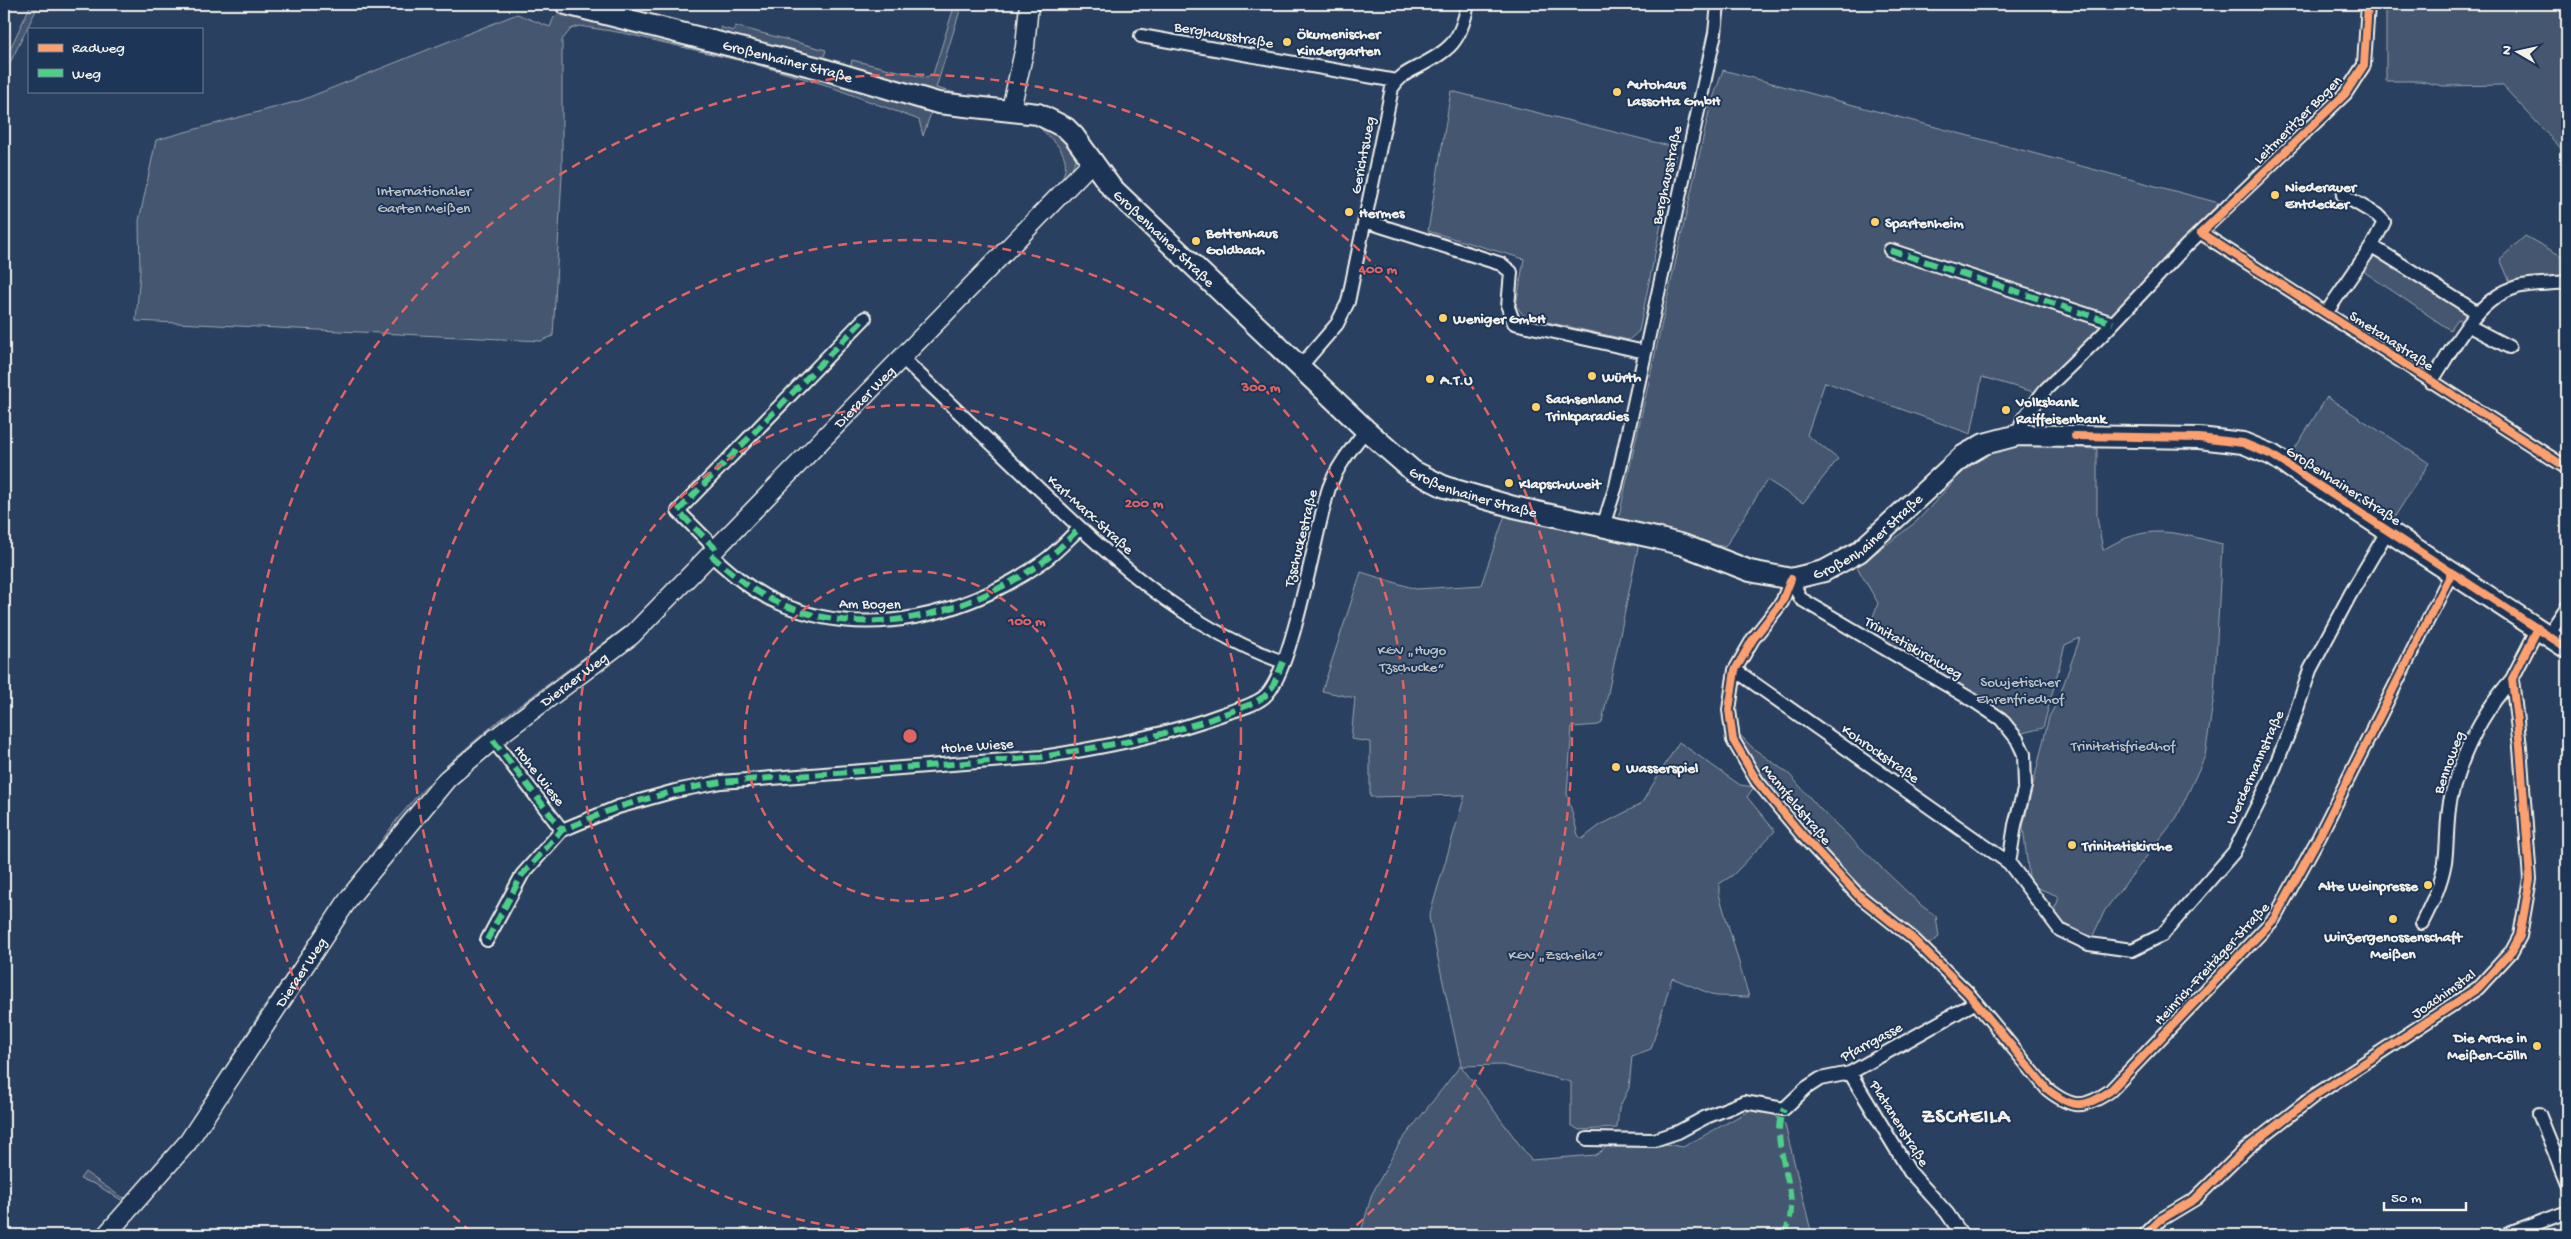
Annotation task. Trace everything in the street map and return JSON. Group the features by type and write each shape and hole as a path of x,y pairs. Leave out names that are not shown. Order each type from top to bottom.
{"main road":[{"name":"Großenhainer Straße","path":"566,4 823,69 938,102 1011,109 1038,114 1066,128 1111,187 1366,430 1414,471 1445,486 1514,507 1683,546 1750,571 1790,579 1824,572 1859,552 1964,456 1984,444 2018,435 2199,438 2243,443 2272,455 2567,648"},
{"path":"1011,109 1025,47 1030,4"},
{"name":"Dieraer Weg","path":"106,1235 188,1142 350,897 391,844 447,779 493,740 632,635 1092,161"}],"street":[{"path":"1396,81 1403,74 1430,60 1456,40 1461,32 1468,4"},
{"name":"Berghausstraße","path":"1603,526 1616,486 1714,33 1718,4"},
{"name":"Leitmeritzer Bogen","path":"2018,435 2022,419 2032,405 2201,233 2346,94 2364,65 2368,4"},
{"name":"Berghausstraße","path":"1142,36 1396,81"},
{"name":"Gerichtsweg","path":"1300,367 1329,335 1344,312 1365,221 1389,101 1396,81"},
{"path":"2326,313 2372,246 2384,222 2378,215 2343,195"},
{"path":"1365,221 1501,264 1511,272 1508,308 1514,323 1645,352"},
{"name":"Smetanastraße","path":"2201,233 2567,468"},
{"path":"2372,246 2478,313"},
{"path":"1890,250 2113,323"},
{"path":"2431,382 2478,313 2497,297 2519,286 2567,282"},
{"name":"Am Bogen","path":"865,318 678,511 742,582 777,603 824,618 872,622 916,618 959,606 1002,586 1044,561 1080,528"},
{"path":"2468,326 2509,347"},
{"name":"Karl-Marx-Straße","path":"901,357 1080,528 1152,590 1187,615 1236,644 1283,662"},
{"name":"Tzschuckestraße","path":"1283,662 1330,486 1344,460 1366,430"},
{"name":"Werdermannstraße","path":"2009,863 2060,930 2090,944 2132,950 2162,935 2234,852 2267,786 2290,730 2310,670 2351,593 2388,530"},
{"name":"Heinrich-Freitäger-Straße","path":"1976,1002 2047,1088 2059,1098 2078,1104 2092,1103 2110,1090 2274,919 2319,837 2452,572"},
{"name":"Mannfeldstraße","path":"1790,579 1782,602 1753,639 1735,670 1729,710 1733,740 1757,781 1802,835 1858,895 1912,938 1976,1002"},
{"name":"Trinitatiskirchweg","path":"1790,579 1801,599 1974,701 2001,719 2008,728 2024,754 2026,772 2009,863"},
{"path":"2512,678 2543,632 2567,607"},
{"name":"Hohe Wiese","path":"487,940 522,875 562,830 647,799 675,791 721,782 1042,757 1147,738 1203,722 1254,703 1265,696 1272,686 1283,662"},
{"name":"Kohrockstraße","path":"1735,670 2009,863"},
{"name":"Bennoweg","path":"2422,923 2438,894 2445,861 2451,798 2467,748 2490,704 2512,678"},
{"name":"Joachimstal","path":"2145,1235 2160,1220 2195,1199 2246,1149 2314,1096 2478,988 2512,951 2520,936 2530,879 2520,747 2512,678"},
{"name":"Hohe Wiese","path":"493,740 562,830"},
{"name":"Pfarrgasse","path":"1587,1139 1654,1140 1678,1132 1706,1117 1744,1102 1784,1109 1806,1088 1820,1079 1850,1073 1976,1002"},
{"name":"Platanenstraße","path":"1850,1073 1910,1172 1947,1213 1962,1235"},
{"path":"2539,1114 2567,1183"},
{"path":"2506,1235 2567,1212"}],"green space":[{"path":"31,4 39,4 4,75 4,62"},
{"path":"955,4 962,4 936,88 971,97 969,103 850,68 852,60 927,78 933,74"},
{"path":"2386,4 2567,4 2567,155 2502,85 2443,86 2420,81 2386,81"},
{"name":"Internationaler Garten Meißen","path":"561,13 696,43 932,110 923,136 919,120 823,84 754,64 623,33 579,26 571,29 562,40 562,175 553,336 541,341 136,321 140,271 139,221 156,140 302,100 517,14 550,27 554,17"},
{"path":"735,26 826,50 823,60 723,36 720,27 733,31"},
{"path":"1723,70 2219,203 2037,393 1982,377 1971,434 1825,382 1807,435 1838,459 1803,503 1767,480 1725,547 1618,520 1710,107"},
{"path":"1451,91 1670,146 1676,152 1639,331 1629,340 1525,317 1516,306 1524,259 1428,231"},
{"path":"1040,124 1059,133 1077,157 1067,179 1063,176 1065,161 1063,155 1056,143 1039,127"},
{"path":"2525,236 2567,259 2567,278 2511,284 2500,259"},
{"path":"2374,254 2466,311 2468,316 2466,322 2458,319 2450,330 2360,269 2369,257"},
{"path":"2327,397 2429,463 2392,521 2294,456 2294,450"},
{"path":"2015,444 2097,449 2097,517 2103,550 2133,536 2161,532 2175,533 2222,544 2214,696 2205,756 2177,817 2105,910 2091,940 2063,926 2053,911 2058,901 2058,896 2030,885 2023,827 2049,717 2058,700 2080,638 2065,645 2043,728 2018,734 1978,695 1867,633 1878,603 1857,567 1916,522 1960,475 1982,456"},
{"path":"1505,515 1637,543 1638,548 1602,722 1599,725 1572,727 1567,793 1578,835 1582,839 1599,826 1641,804 1679,742 1740,785 1754,787 1747,797 1775,831 1733,875 1719,884 1719,894 1749,997 1716,996 1672,978 1651,1049 1632,1056 1629,1088 1619,1108 1617,1128 1579,1130 1571,1125 1571,1082 1502,1065 1461,1066 1531,1160 1596,1155 1620,1136 1683,1147 1754,1108 1775,1115 1785,1125 1812,1235 1360,1235 1372,1194 1399,1144 1461,1065 1429,917 1465,795 1370,797 1370,742 1351,739 1355,698 1322,691 1361,572 1416,589 1481,585"},
{"path":"625,627 627,635 450,769 193,1127 126,1203 95,1184 80,1179 85,1172 121,1197 128,1198 181,1137 262,1010 326,917 398,818 416,797 448,764 492,726"},
{"path":"1739,734 1754,749 1789,774 1820,809 1922,906 1936,916 1939,937 1928,945 1822,849 1790,813 1773,785 1770,786 1746,752"}],"marked path":[{"path":"1890,250 2113,323"},
{"path":"716,549 678,511 865,318"},
{"path":"711,555 735,576 769,599 779,603 812,615 846,620 881,621 916,617 950,608 983,596 1014,580 1044,561 1080,528"},
{"path":"487,940 522,875 562,830 618,807 675,791 721,782 1042,757 1147,738 1203,722 1254,703 1265,696 1273,686 1283,662"},
{"path":"493,740 562,830"},
{"path":"1783,1235 1789,1221 1791,1205 1779,1138 1780,1123 1784,1109"}],"cycle path":[{"path":"2368,4 2364,65 2345,94 2201,233 2567,468"},
{"path":"2075,436 2199,438 2243,443 2272,455 2567,648"},
{"path":"1791,579 1782,602 1753,639 1735,670 1729,710 1733,740 1757,781 1802,835 1858,895 1912,938 1968,993 2047,1089 2056,1096 2071,1103 2085,1104 2110,1091 2274,919 2319,837 2452,572"},
{"path":"2145,1235 2160,1220 2195,1199 2246,1149 2314,1096 2478,988 2512,951 2520,936 2530,879 2520,747 2512,679 2538,628"}],"place":[{"name":"Ökumenischer Kindergarten","path":"1287,42"},
{"name":"Autohaus Lassotta GmbH","path":"1617,92"},
{"name":"Niederauer Entdecker","path":"2275,195"},
{"name":"Hermes","path":"1349,212"},
{"name":"Spartenheim","path":"1875,222"},
{"name":"Bettenhaus Goldbach","path":"1196,241"},
{"name":"Weniger GmbH","path":"1443,318"},
{"name":"Würth","path":"1592,376"},
{"name":"A.T.U","path":"1430,379"},
{"name":"Sachsenland Trinkparadies","path":"1536,407"},
{"name":"Volksbank Raiffeisenbank","path":"2006,410"},
{"name":"Klapschuweit","path":"1509,483"},
{"name":"Wasserspiel","path":"1616,767"},
{"name":"Trinitatiskirche","path":"2072,845"},
{"name":"Alte Weinpresse","path":"2428,885"},
{"name":"Winzergenossenschaft Meißen","path":"2393,919"},
{"name":"Die Arche in Meißen-Cölln","path":"2537,1046"}],"district":[{"name":"ZSCHEILA","path":"1966,1115"}],"park label":[{"name":"KGV „Hugo Tzschucke“","path":"1412,658"},
{"name":"Sowjetischer Ehrenfriedhof","path":"2020,690"},
{"name":"Trinitatisfriedhof","path":"2123,745"},
{"name":"KGV „Zscheila“","path":"1556,954"}]}
